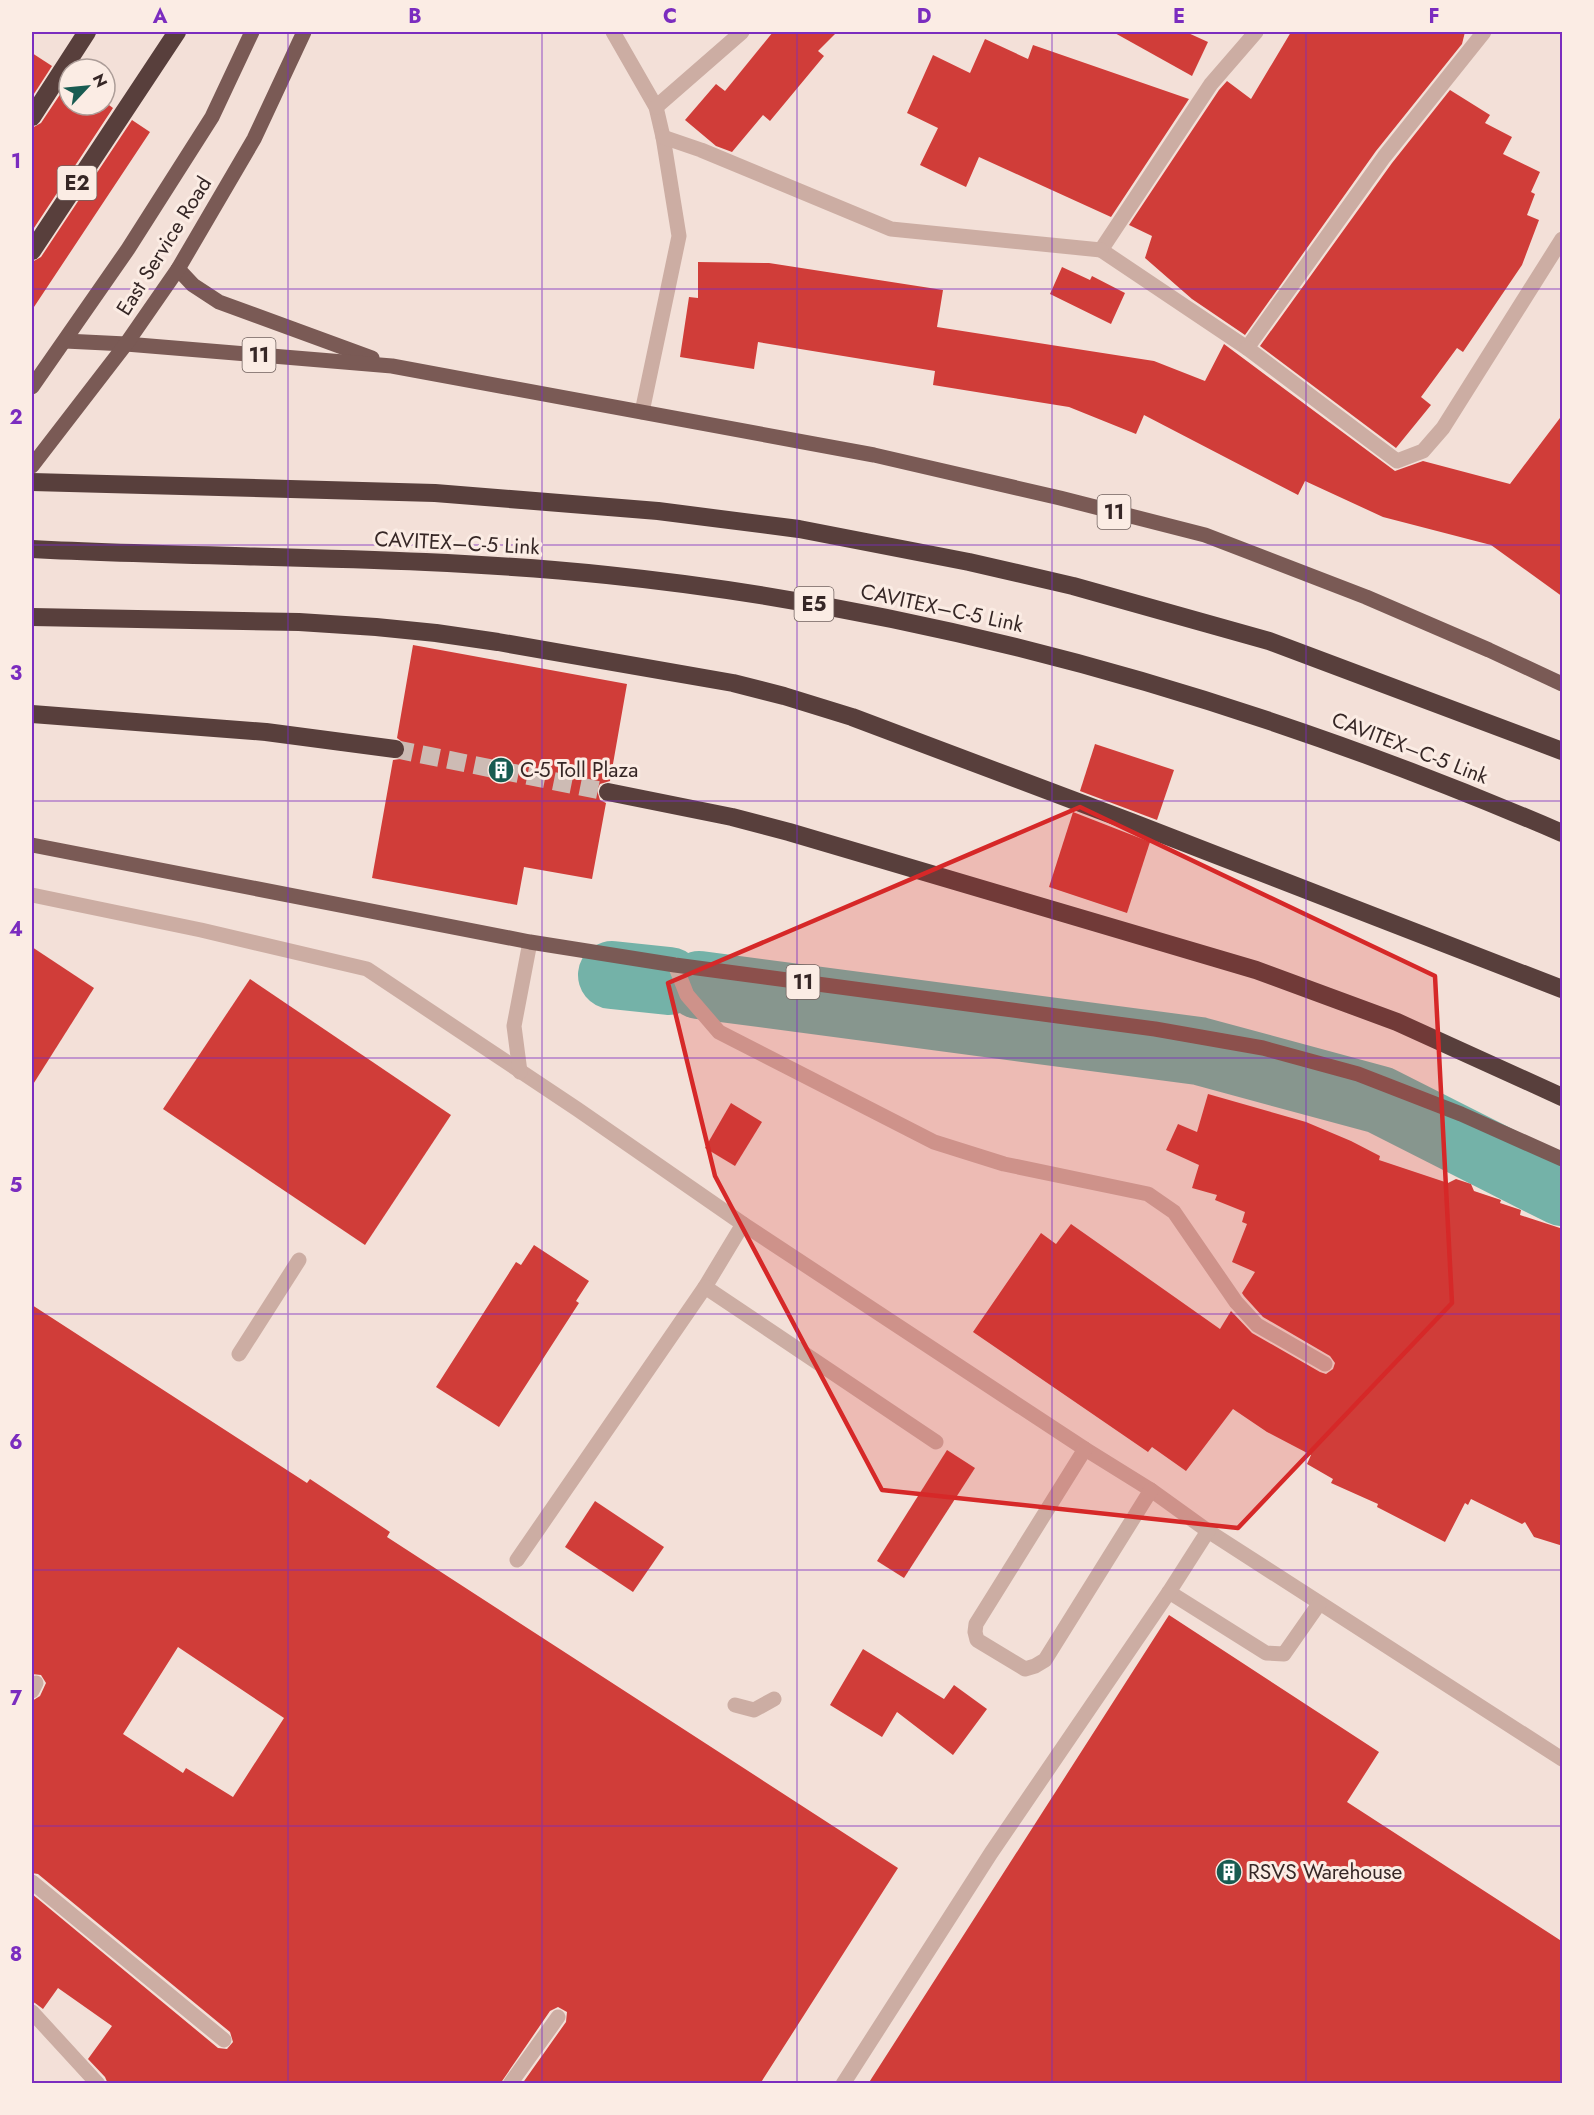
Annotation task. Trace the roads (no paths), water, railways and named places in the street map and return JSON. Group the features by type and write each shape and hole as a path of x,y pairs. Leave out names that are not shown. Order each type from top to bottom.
{"highway":[{"path":"32,117 87,32"},
{"name":"E2","path":"32,251 177,32"},
{"path":"32,482 435,493 658,511 799,529 969,562 1073,586 1280,645 1563,751"},
{"name":"CAVITEX–C-5 Link","path":"32,549 542,569 674,583 804,602 996,641 1192,695 1352,749 1563,833"},
{"path":"32,617 264,621 376,627 488,641 733,683 784,696 872,724 1563,988"},
{"path":"32,714 266,732 395,749"},
{"path":"608,792 732,817 789,832 1256,970 1397,1022 1563,1098"}],"main road":[{"name":"East Service Road","path":"32,387 128,249 212,117 252,32"},
{"name":"East Service Road","path":"32,466 126,344 178,269 254,139 304,32"},
{"path":"178,269 205,295 219,302 392,366"},
{"name":"11","path":"65,341 392,366 874,455 1060,498 1205,535 1366,597 1563,684"},
{"name":"11","path":"32,845 530,942 1155,1029 1263,1048 1358,1074 1461,1114 1563,1159"}],"street":[{"path":"613,32 656,107 679,236 642,412"},
{"path":"656,107 742,32"},
{"path":"1101,250 1211,84 1256,32"},
{"path":"1247,348 1384,157 1484,32"},
{"path":"663,137 701,150 891,229 1101,250 1247,348 1397,461 1423,451 1443,428 1563,239"},
{"path":"32,895 201,930 367,969 577,1109 743,1224 1151,1490 1208,1531 1319,1604 1563,1759"},
{"path":"520,1072 514,1026 530,942"},
{"path":"675,964 687,995 719,1032 934,1142 1004,1164 1148,1194 1174,1212 1236,1302 1257,1325 1325,1364"},
{"path":"517,1560 705,1287 743,1224"},
{"path":"238,1354 299,1260"},
{"path":"705,1287 936,1442"},
{"path":"1085,1449 976,1624 977,1640 1025,1669 1045,1660 1151,1490"},
{"path":"843,2084 991,1853 1208,1531"},
{"path":"1169,1592 1266,1653 1275,1655 1284,1654 1319,1604"},
{"path":"735,1705 754,1710 774,1699"},
{"path":"32,1882 224,2040"},
{"path":"32,2012 98,2084"},
{"path":"510,2084 558,2018"}],"waterway":[{"path":"612,975 669,981"},
{"path":"699,985 1199,1051 1380,1100 1562,1192"}],"tunnel":[{"path":"395,749 608,792"}],"place":[{"name":"C-5 Toll Plaza","path":"501,770"},
{"name":"RSVS Warehouse","path":"1229,1872"}]}
